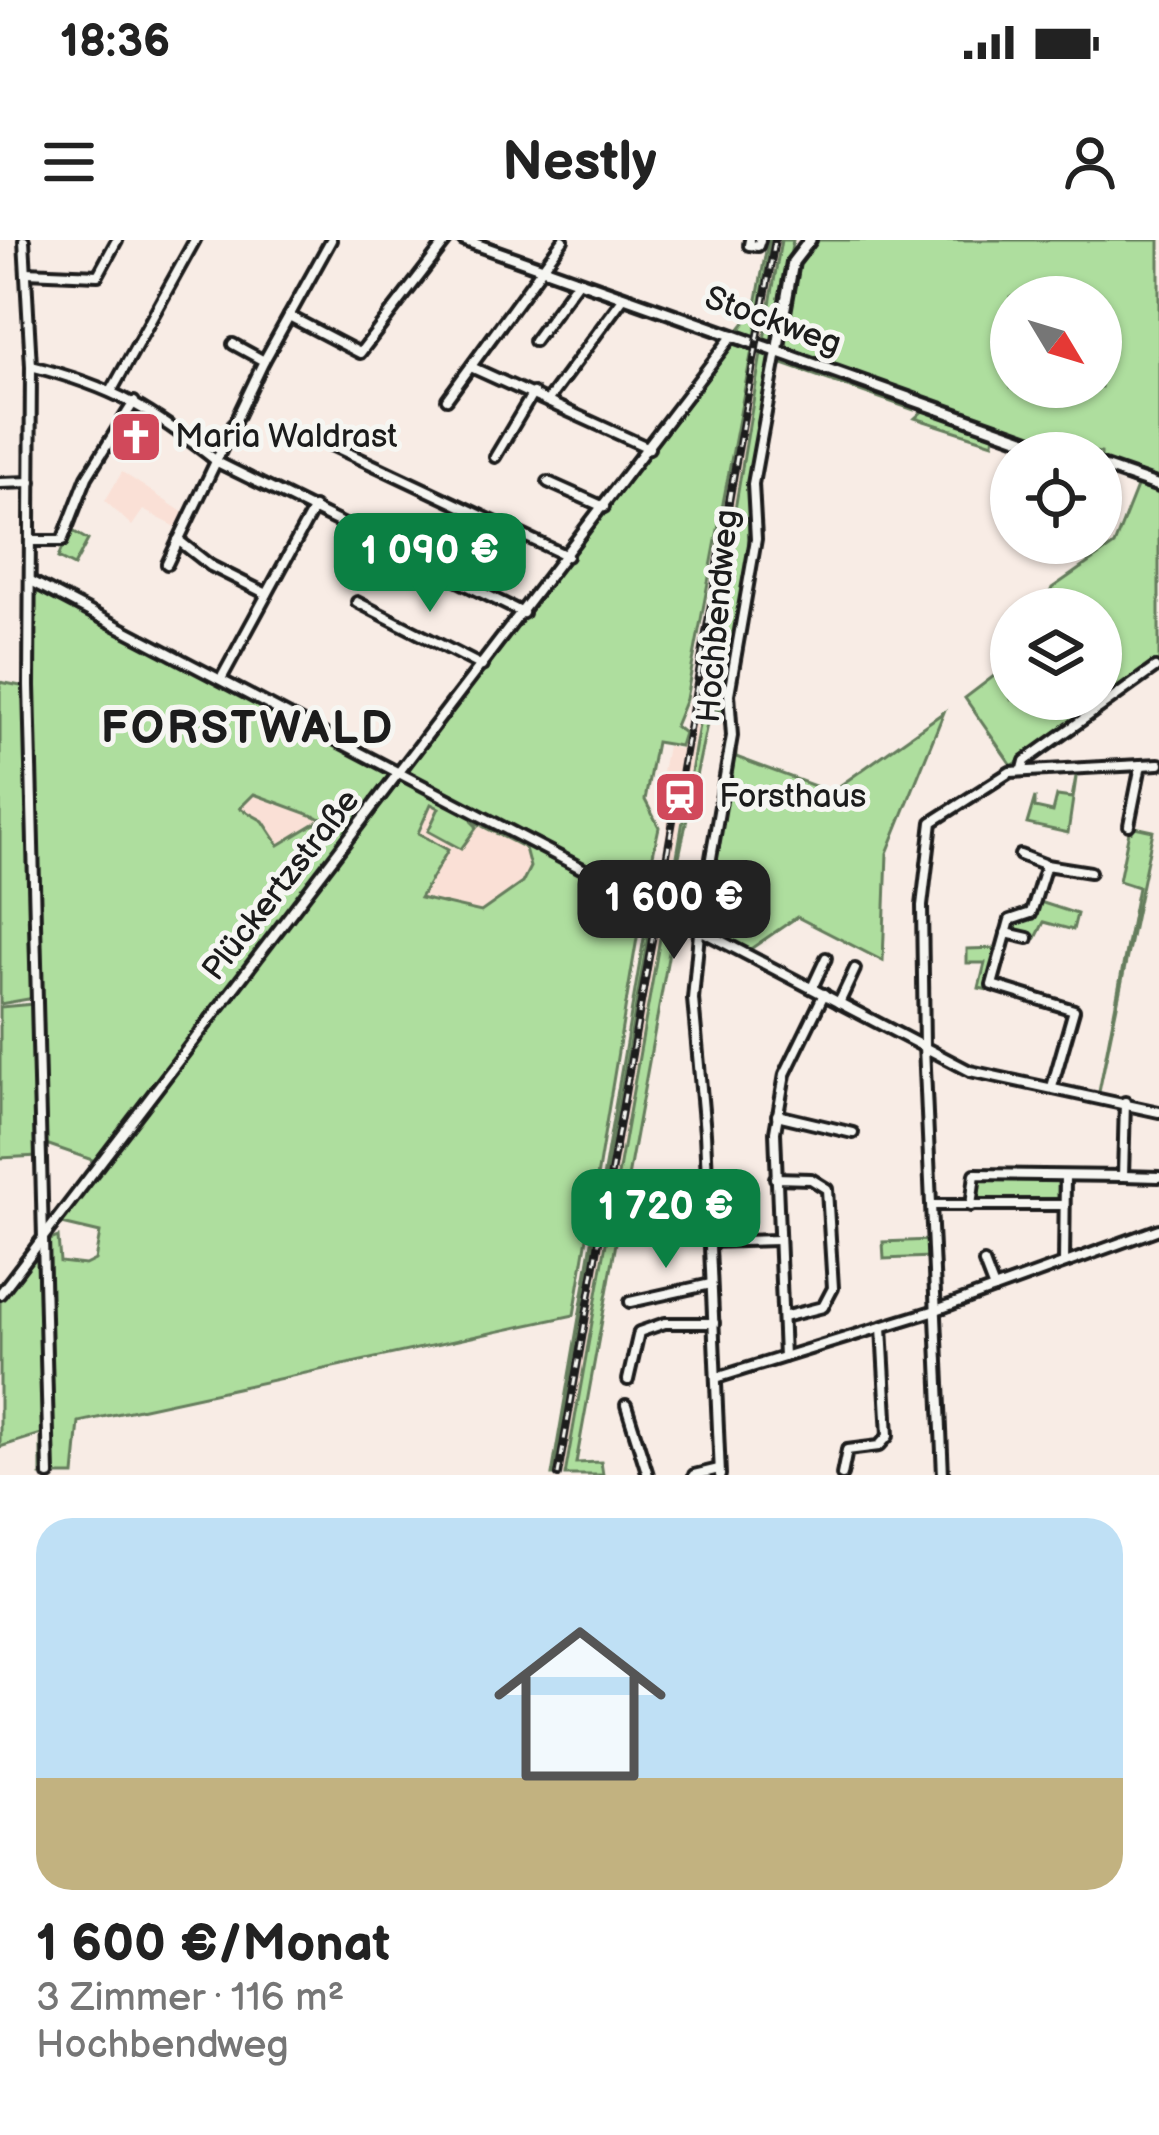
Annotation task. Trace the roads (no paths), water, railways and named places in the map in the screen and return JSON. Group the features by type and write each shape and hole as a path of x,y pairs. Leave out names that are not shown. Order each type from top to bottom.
{"street":[{"path":"24,240 31,365 29,686 49,1475"},
{"path":"26,272 98,275 117,240"},
{"path":"112,389 195,240"},
{"path":"166,564 219,463 264,361 331,240"},
{"path":"289,316 360,352 447,240"},
{"path":"447,398 563,240"},
{"path":"750,240 749,245 758,246 760,240"},
{"path":"777,352 793,262 810,240"},
{"name":"Stockweg","path":"470,241 1004,432"},
{"path":"534,341 578,281"},
{"path":"548,400 624,296"},
{"name":"Plückertzstraße","path":"0,1294 733,335"},
{"path":"233,344 264,361"},
{"name":"Hochbendweg","path":"719,1472 705,1133 693,1029 699,929 732,736 728,694 756,539 753,484 777,352"},
{"path":"31,365 112,389 179,428 219,463 523,614"},
{"path":"471,367 649,448"},
{"path":"495,457 532,393"},
{"path":"30,541 62,541 87,477 134,402"},
{"path":"314,436 567,556"},
{"path":"1122,473 1159,486"},
{"path":"0,483 31,482"},
{"path":"548,482 604,507"},
{"path":"221,679 314,508"},
{"path":"178,540 211,566 267,594"},
{"path":"31,581 970,1071 1159,1112"},
{"path":"357,602 482,666"},
{"path":"1023,769 1025,761 1155,668"},
{"path":"943,1475 924,1046 922,906 932,822 1023,769 1159,764"},
{"path":"1129,825 1141,765"},
{"path":"1020,855 1046,866 1090,872"},
{"path":"1046,866 1031,914 1010,920 994,989 1069,1004 1074,1010 1052,1087"},
{"path":"1006,933 1028,938"},
{"path":"812,988 826,958"},
{"path":"839,1003 855,969"},
{"path":"784,1357 777,1115 785,1073 824,994"},
{"path":"1123,1176 1125,1102"},
{"path":"777,1115 853,1133"},
{"path":"971,1206 974,1174 1159,1178"},
{"path":"1064,1262 1065,1176"},
{"path":"776,1178 811,1180 827,1189 833,1288 824,1307 783,1317"},
{"path":"932,1205 1063,1205"},
{"path":"716,1378 936,1310 1159,1228"},
{"path":"709,1242 779,1240"},
{"path":"984,1263 994,1289"},
{"path":"630,1302 711,1284"},
{"path":"628,1380 640,1332 665,1323 714,1323"},
{"path":"842,1475 847,1450 879,1446 888,1436 885,1326"},
{"path":"626,1405 648,1475"},
{"path":"694,1475 719,1472"}],"railway":[{"path":"558,1475 775,240"}],"place":[{"name":"Maria Waldrast","path":"136,437"},
{"name":"Forsthaus","path":"680,797"}],"district":[{"name":"FORSTWALD","path":"248,729"}]}
